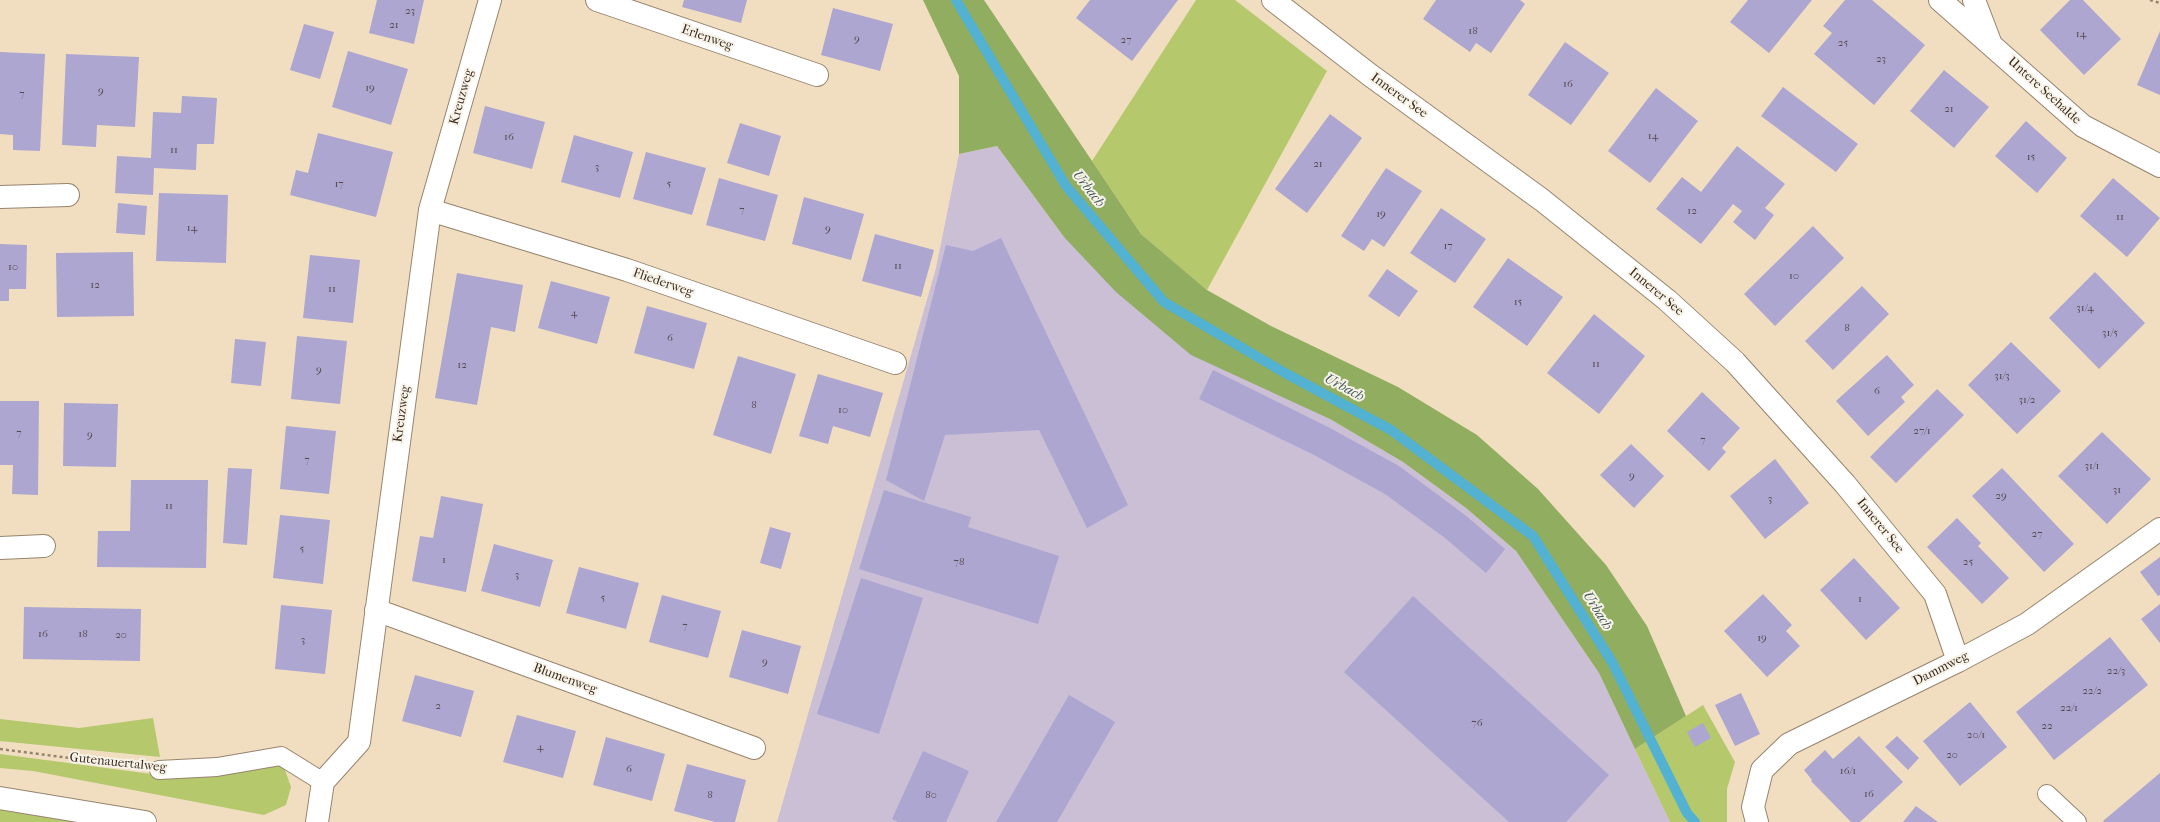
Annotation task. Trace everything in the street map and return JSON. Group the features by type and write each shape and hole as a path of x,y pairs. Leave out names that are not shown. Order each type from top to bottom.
{"street":[{"name":"Kreuzweg","path":"323,782 359,742 430,210 490,0"},
{"name":"Erlenweg","path":"596,0 817,75"},
{"name":"Innerer See","path":"1273,0 1370,75 1542,200 1667,300 1735,362 1845,484 1935,594 1958,661"},
{"name":"Untere Seehalde","path":"1940,0 1990,42 2083,126 2160,166"},
{"path":"1974,0 1990,42"},
{"path":"0,196 68,195"},
{"name":"Fliederweg","path":"430,210 627,270 895,363"},
{"name":"Dammweg","path":"1757,822 1753,807 1762,770 1789,744 1958,661 2027,624 2160,529"},
{"path":"0,548 44,546"},
{"name":"Blumenweg","path":"376,610 754,748"},
{"path":"317,822 323,782"},
{"path":"0,798 145,822"}],"lane":[{"name":"Gutenauertalweg","path":"159,770 218,767 281,756 323,782"},
{"path":"2047,794 2077,822"}],"path":[{"path":"2150,0 2160,2"},
{"name":"Gutenauertalweg","path":"0,749 159,770"}],"shaded area":[{"path":"997,146 1064,237 1330,419 1403,462 1466,508 1516,551 1599,673 1670,822 777,822 936,268 959,154"}],"green space":[{"path":"923,0 984,0 1141,234 1207,290 1271,326 1398,387 1477,435 1538,489 1606,565 1647,626 1686,716 1635,749 1599,673 1516,551 1466,508 1403,462 1330,419 1191,355 1116,292 1064,237 997,146 959,154 959,76"},
{"path":"1196,0 1235,0 1327,71 1207,290 1141,234 1092,161"},
{"path":"1703,705 1735,762 1727,789 1727,822 1670,822 1635,749"},
{"path":"153,718 160,757 0,741 0,719 79,728"},
{"path":"0,754 167,776 268,764 284,767 291,787 286,805 264,815 33,771 0,768"},
{"path":"0,809 89,821 93,822 0,822"}],"building":[{"path":"377,0 424,0 414,44 369,33"},
{"path":"684,0 747,0 741,23 682,7"},
{"path":"1090,0 1178,0 1132,61 1076,18"},
{"path":"1436,0 1520,0 1525,4 1491,53 1476,43 1470,52 1423,19"},
{"path":"1748,0 1812,0 1769,53 1730,22"},
{"path":"1845,0 1872,0 1925,45 1874,105 1814,54 1832,33 1823,26"},
{"path":"2070,0 2083,0 2121,39 2084,75 2040,30"},
{"path":"833,8 893,24 880,71 821,55"},
{"path":"304,24 334,32 320,79 290,70"},
{"path":"2160,31 2160,95 2137,85"},
{"path":"1565,42 1609,73 1571,125 1528,95"},
{"path":"348,51 408,69 391,125 332,107"},
{"path":"0,52 45,54 40,151 13,150 13,135 0,134"},
{"path":"66,54 139,57 135,127 97,125 96,147 62,145"},
{"path":"1944,70 1989,107 1954,148 1910,111"},
{"path":"1783,87 1858,144 1836,172 1761,116"},
{"path":"1656,88 1698,121 1650,183 1608,151"},
{"path":"182,96 217,98 214,144 197,144 196,170 154,168 153,195 115,193 117,156 151,158 153,112 181,113"},
{"path":"485,106 545,122 532,169 473,153"},
{"path":"1330,114 1362,138 1307,213 1275,189"},
{"path":"2026,121 2067,158 2037,193 1995,156"},
{"path":"740,123 781,136 769,176 727,163"},
{"path":"318,133 393,152 376,217 290,195 296,170 308,173"},
{"path":"574,135 633,152 620,198 561,182"},
{"path":"1737,146 1785,184 1765,208 1774,215 1755,240 1733,222 1742,211 1733,204 1701,244 1656,209 1682,177 1701,192"},
{"path":"646,152 706,168 692,215 633,199"},
{"path":"1386,168 1422,191 1384,247 1372,239 1364,251 1341,236"},
{"path":"719,178 778,195 765,241 706,225"},
{"path":"2113,178 2160,218 2127,257 2080,216"},
{"path":"159,193 228,195 226,263 156,261"},
{"path":"804,197 864,214 851,260 792,244"},
{"path":"118,203 147,206 145,235 116,233"},
{"path":"1441,208 1486,239 1455,283 1410,253"},
{"path":"1813,226 1844,258 1775,326 1744,294"},
{"path":"875,234 934,250 921,297 862,281"},
{"path":"1001,238 1128,505 1087,528 1039,430 945,435 924,501 886,480 946,245 973,251"},
{"path":"0,244 27,245 26,289 9,289 9,301 0,301"},
{"path":"133,252 134,316 57,317 56,253"},
{"path":"310,255 360,260 353,323 303,318"},
{"path":"1508,258 1563,297 1527,346 1473,307"},
{"path":"1387,269 1418,291 1399,317 1368,296"},
{"path":"2095,272 2145,323 2099,369 2049,318"},
{"path":"457,273 523,285 515,332 491,327 477,405 435,398"},
{"path":"551,281 610,297 597,344 538,328"},
{"path":"1862,286 1889,314 1833,370 1805,341"},
{"path":"647,306 707,323 694,369 634,353"},
{"path":"1594,314 1645,356 1599,414 1547,373"},
{"path":"297,336 347,341 340,404 291,399"},
{"path":"235,339 266,342 261,386 231,383"},
{"path":"2011,342 2061,391 2017,434 1968,385"},
{"path":"1887,355 1914,385 1901,397 1905,402 1868,436 1836,401"},
{"path":"738,356 796,374 771,454 713,435"},
{"path":"1213,370 1328,427 1399,466 1465,515 1505,549 1486,573 1445,538 1385,494 1314,455 1199,399"},
{"path":"818,374 883,393 870,437 833,426 828,444 799,436"},
{"path":"1937,389 1964,415 1896,483 1870,457"},
{"path":"1702,392 1740,428 1722,448 1726,452 1709,471 1667,431"},
{"path":"0,401 39,401 38,495 12,494 13,465 0,465"},
{"path":"64,403 118,404 116,467 63,466"},
{"path":"286,426 336,431 329,494 280,489"},
{"path":"2102,432 2151,479 2107,524 2058,476"},
{"path":"1631,444 1664,476 1634,508 1600,475"},
{"path":"1775,459 1809,503 1765,539 1730,496"},
{"path":"228,468 252,469 247,545 223,543"},
{"path":"2002,468 2074,544 2044,572 1972,496"},
{"path":"131,480 208,480 206,568 97,567 98,531 130,531"},
{"path":"884,490 971,517 968,527 1059,556 1038,624 859,569"},
{"path":"441,496 483,504 466,592 412,581 420,536 433,538"},
{"path":"280,515 330,520 323,584 273,578"},
{"path":"1957,518 1981,543 1978,546 2009,578 1982,604 1927,547"},
{"path":"770,527 791,533 781,569 760,563"},
{"path":"494,544 553,560 540,607 481,591"},
{"path":"2160,557 2160,595 2158,596 2140,572"},
{"path":"1854,558 1900,608 1866,640 1820,590"},
{"path":"579,567 639,583 626,629 566,613"},
{"path":"861,578 923,598 879,734 817,714"},
{"path":"1763,594 1792,625 1786,631 1800,646 1767,677 1724,631"},
{"path":"662,595 721,611 708,658 649,642"},
{"path":"1413,596 1609,775 1566,822 1509,822 1344,672"},
{"path":"2160,604 2160,643 2141,619"},
{"path":"281,605 332,610 325,674 275,669"},
{"path":"24,607 141,609 140,661 23,659"},
{"path":"742,630 801,646 788,694 729,677"},
{"path":"2110,637 2148,685 2054,760 2016,712"},
{"path":"415,675 474,691 461,737 402,721"},
{"path":"1741,693 1760,734 1735,746 1715,705"},
{"path":"1069,695 1115,722 1057,822 996,822"},
{"path":"1970,702 2007,747 1960,786 1923,741"},
{"path":"517,715 576,731 563,778 503,762"},
{"path":"1703,723 1711,738 1695,747 1687,732"},
{"path":"1859,736 1903,782 1860,822 1851,822 1811,781 1812,780 1804,770 1825,750 1833,759"},
{"path":"1897,736 1919,758 1908,770 1885,747"},
{"path":"606,737 665,754 652,801 593,785"},
{"path":"923,751 969,771 946,822 898,822 892,819"},
{"path":"687,764 746,780 735,822 715,822 674,811"},
{"path":"2160,773 2160,822 2103,821"},
{"path":"1916,806 1938,822 1903,822"}],"waterway":[{"name":"Urbach","path":"956,0 1066,186 1164,302 1285,373 1391,430 1533,536 1612,662 1687,813 1695,822"}]}
